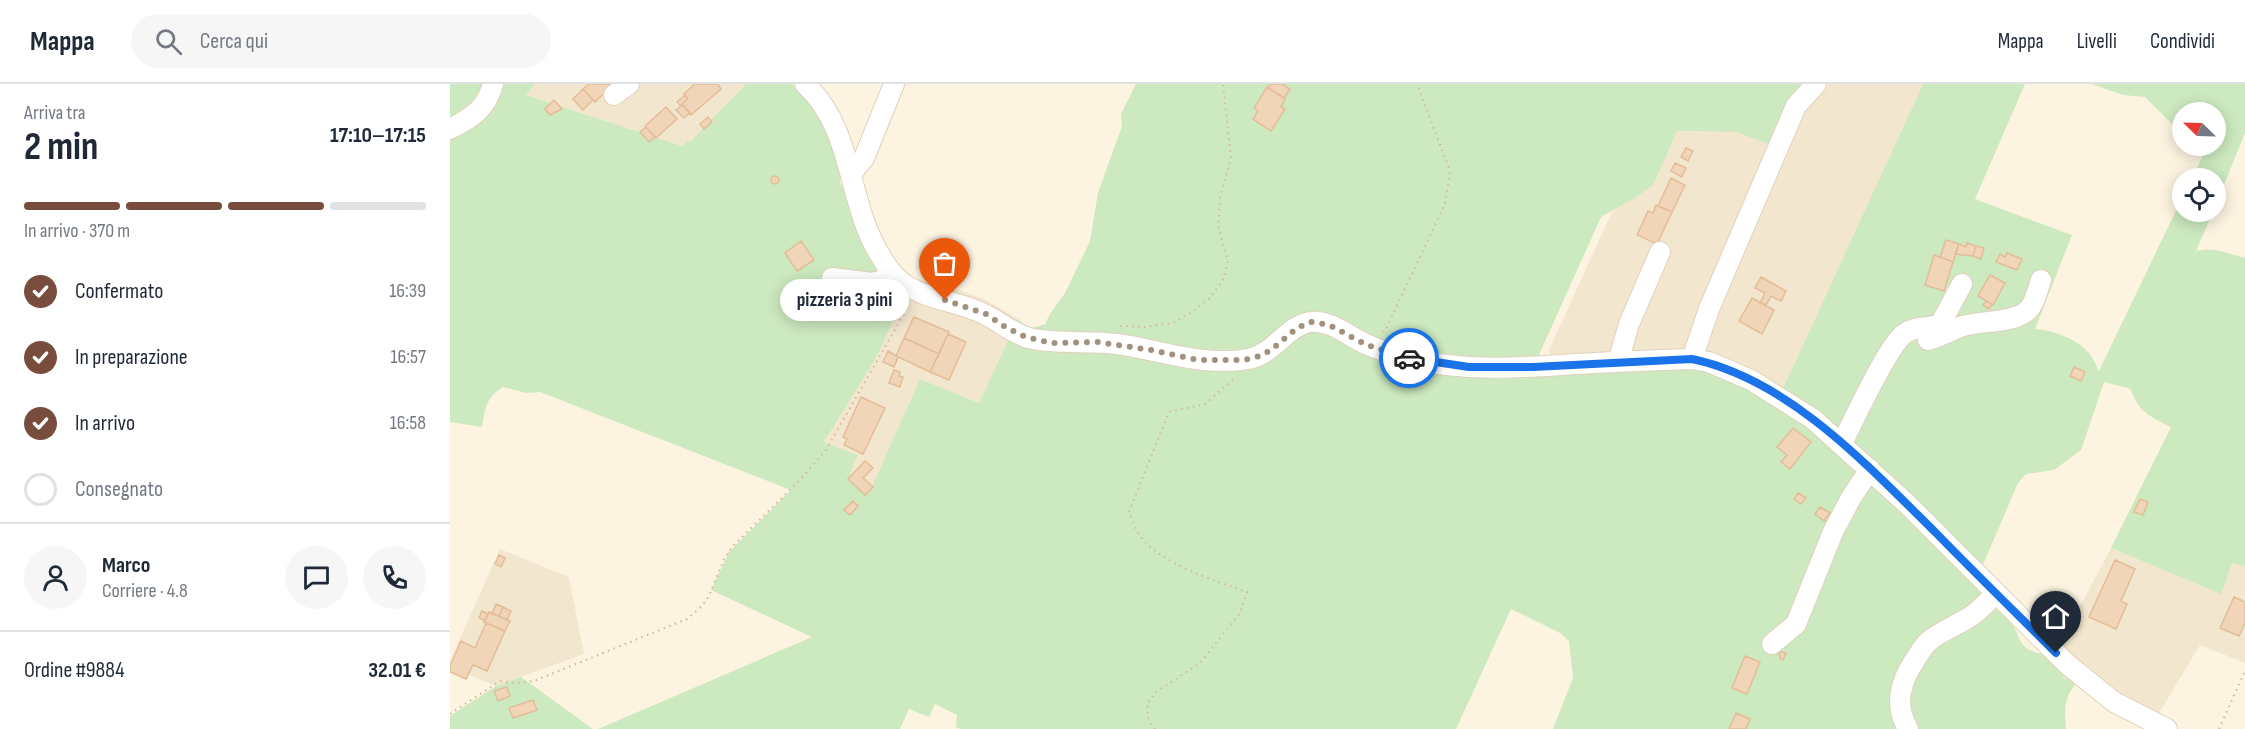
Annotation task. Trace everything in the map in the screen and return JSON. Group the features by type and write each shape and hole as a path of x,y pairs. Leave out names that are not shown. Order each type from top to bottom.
{"street":[{"path":"450,129 486,104 493,84"},
{"path":"805,84 815,93 831,117 845,150 860,209 874,245 896,277 917,291 986,314 1026,337 1052,343 1097,342 1198,360 1244,360 1260,356 1271,350 1297,328 1311,322 1329,325 1367,345 1412,359 1469,367 1533,367 1692,359 1709,362 1751,380 1795,406 1842,443 2087,681 2114,702 2166,729"},
{"path":"851,174 864,158 894,84"},
{"path":"1692,359 1709,309 1796,106 1816,84"},
{"path":"1618,362 1629,324 1660,252"},
{"path":"832,278 872,283 896,277"},
{"path":"1891,351 1907,343 1946,335 1962,326 2017,316 2028,311 2038,292 2041,279"},
{"path":"1842,443 1891,351 1904,334 1917,328 1940,325 1962,284"},
{"path":"1772,644 1796,624 1833,532 1870,469"},
{"path":"1908,729 1899,704 1907,671 1926,644 1941,632 1970,617 1996,593"}],"path":[{"path":"1116,326 1145,327 1173,323 1210,298 1223,280 1228,261 1218,226 1220,198 1231,157 1223,84"},
{"path":"1367,345 1386,329 1445,204 1450,171 1417,84"},
{"path":"450,714 500,681 517,683 534,681 687,619 702,606 732,547 800,480 825,450 917,291"},
{"path":"1155,729 1149,722 1147,704 1156,692 1200,663 1240,613 1247,592 1166,558 1141,537 1129,512 1169,412 1204,404 1236,377"},
{"path":"2218,729 2245,671"}],"shaded area":[{"path":"535,84 746,84 690,143 682,146 526,95"},
{"path":"1806,84 1923,84 1784,390 1616,355 1550,354 1549,350 1612,212 1654,184 1677,131 1737,132 1772,146"},
{"path":"913,278 965,292 988,301 1018,319 979,403 920,379 873,487 849,479 824,442 876,358"},
{"path":"2111,548 2220,593 2232,562 2245,566 2245,663 2200,645 2156,718 2063,678 2054,655"},
{"path":"500,549 569,577 584,654 496,686 450,667 450,661"}],"green space":[{"path":"450,84 535,84 526,95 682,146 690,142 746,84 792,84 802,91 815,111 825,121 841,155 840,183 896,274 913,278 876,358 824,442 857,455 849,478 872,487 920,379 979,403 1018,319 1029,329 1045,324 1065,293 1090,241 1098,193 1122,126 1121,114 1136,84 1806,84 1772,146 1737,132 1677,131 1654,184 1635,198 1601,217 1538,357 1535,371 1697,363 1777,402 1923,84 2025,84 1975,199 2072,235 2035,329 2056,333 2076,342 2089,353 2099,371 2172,219 2172,222 2209,222 2196,251 2215,250 2245,258 2245,566 2232,563 2221,594 2111,548 2171,427 2141,408 2131,389 2104,382 2081,450 2054,470 2026,474 2018,483 1979,574 1979,583 1984,597 2012,624 2024,646 2036,653 2054,655 2060,663 2063,678 2076,683 2067,700 2066,729 1553,729 1573,678 1569,641 1560,633 1511,609 1456,729 961,729 956,727 957,715 935,704 929,717 909,709 900,729 598,729 812,637 711,590 729,552 791,490 540,392 526,393 503,387 490,399 485,409 482,427 450,422"},
{"path":"2092,84 2245,84 2245,133 2226,180 2226,168 2197,168 2203,156 2226,156 2226,102 2172,102 2172,124 2145,97 2123,95"},
{"path":"521,677 593,729 450,729 450,716 496,686"}],"building":[{"path":"589,84 613,85 595,102 583,89"},
{"path":"695,84 718,84 721,89 691,115 682,104 688,99 684,94"},
{"path":"1271,84 1282,84 1290,89 1284,98 1268,88"},
{"path":"1267,87 1285,99 1281,107 1285,109 1271,131 1253,119 1258,111 1254,108"},
{"path":"583,89 593,100 583,110 573,99"},
{"path":"685,95 688,99 682,104 690,113 684,118 676,110 681,106 677,102"},
{"path":"554,100 562,109 550,115 545,109"},
{"path":"666,107 677,119 656,138 645,126"},
{"path":"708,117 712,122 704,129 700,124"},
{"path":"646,127 655,137 649,142 640,132"},
{"path":"1686,148 1693,151 1688,161 1681,157"},
{"path":"1675,163 1686,168 1682,177 1671,171"},
{"path":"775,176 779,180 775,184 771,180"},
{"path":"1671,178 1685,185 1672,212 1658,206"},
{"path":"1656,205 1672,212 1657,244 1637,235 1648,211 1653,213"},
{"path":"1946,240 1959,244 1953,262 1940,257"},
{"path":"801,241 814,260 797,271 785,253"},
{"path":"1967,243 1976,246 1973,256 1955,254 1959,244 1966,247"},
{"path":"1976,246 1984,248 1981,259 1973,256"},
{"path":"2007,253 2022,259 2017,270 1996,262 2000,254 2005,257"},
{"path":"1934,255 1953,262 1944,291 1925,285"},
{"path":"1990,275 2005,283 1993,305 1978,296"},
{"path":"1761,277 1786,291 1781,301 1771,296 1766,305 1760,303 1765,293 1755,288"},
{"path":"816,286 833,293 827,307 810,299"},
{"path":"1752,298 1774,310 1762,334 1739,321"},
{"path":"1986,301 1992,304 1989,309 1983,305"},
{"path":"914,317 949,332 939,354 904,338"},
{"path":"948,334 966,342 949,380 930,372"},
{"path":"904,338 939,354 930,372 896,356"},
{"path":"888,351 898,357 894,367 883,362"},
{"path":"2074,367 2085,372 2081,381 2070,376"},
{"path":"894,370 900,372 899,376 903,377 900,387 889,383"},
{"path":"861,397 885,408 863,454 844,445 847,439 843,437"},
{"path":"1793,428 1811,442 1790,469 1781,462 1787,455 1777,447"},
{"path":"865,461 873,468 863,478 873,487 865,495 848,479"},
{"path":"1798,493 1806,498 1801,504 1794,499"},
{"path":"2140,499 2148,502 2143,515 2134,512"},
{"path":"853,501 858,506 850,515 844,510"},
{"path":"1820,507 1830,513 1824,521 1815,514"},
{"path":"499,555 505,558 501,567 495,564"},
{"path":"2115,560 2135,569 2121,601 2127,604 2116,629 2089,617"},
{"path":"2234,597 2245,602 2245,623 2239,636 2220,628"},
{"path":"496,604 503,607 499,616 492,614"},
{"path":"503,607 511,611 507,620 499,616"},
{"path":"482,611 488,614 485,621 479,618"},
{"path":"489,612 510,621 505,631 484,622"},
{"path":"486,623 505,631 487,671 473,665 466,679 450,672 450,666 461,641 475,648"},
{"path":"1779,651 1786,653 1783,660 1780,658"},
{"path":"1745,656 1760,662 1747,694 1732,688"},
{"path":"507,687 510,696 498,701 494,691"},
{"path":"533,700 537,710 513,718 509,708"},
{"path":"1736,713 1750,719 1746,729 1729,729"}],"way so far":[{"path":"945,300 986,314 1026,337 1052,343 1097,342 1198,360 1244,360 1260,356 1271,350 1297,328 1311,322 1329,325 1367,345 1409,358"}],"place":[{"name":"pizzeria 3 pini","path":"945,300"}],"route":[{"path":"1409,358 1469,367 1533,367 1692,359 1709,362 1730,370 1795,406 1850,451 1907,504 2056,653"}]}
